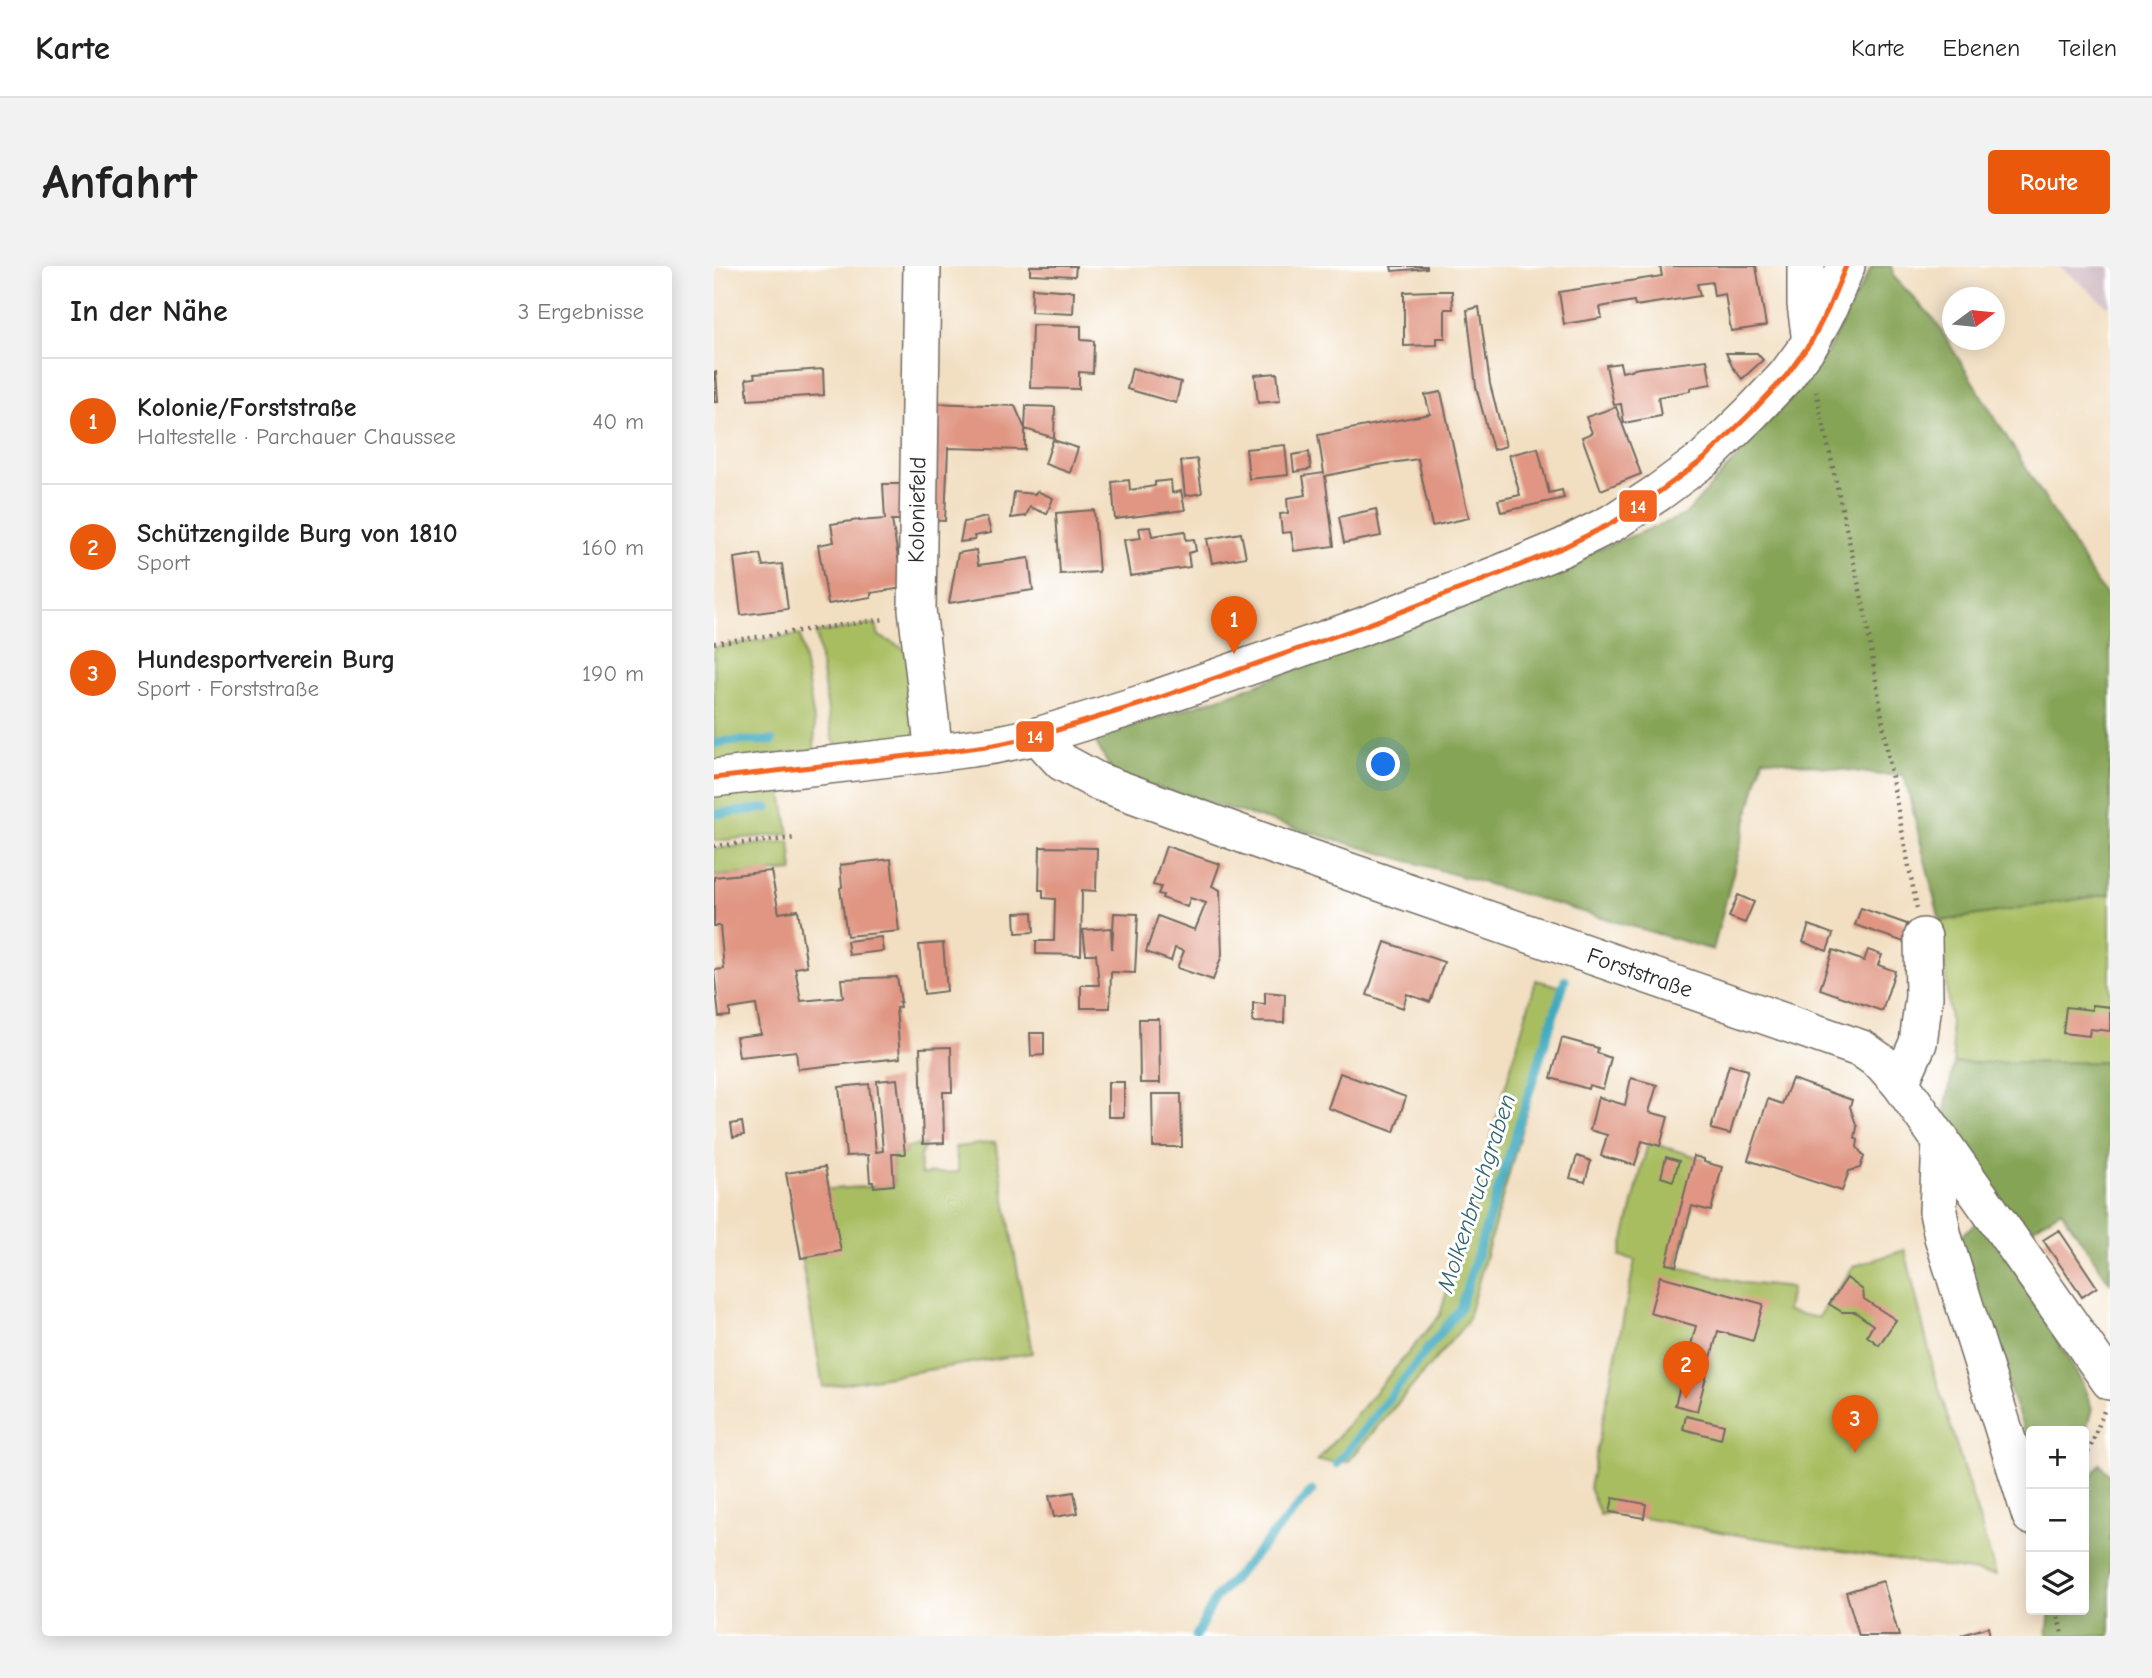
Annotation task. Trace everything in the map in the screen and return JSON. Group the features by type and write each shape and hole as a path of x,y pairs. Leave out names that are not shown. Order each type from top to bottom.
{"street":[{"name":"Koloniefeld","path":"922,266 917,615 934,753"},
{"path":"1806,266 1806,303 1811,342"},
{"path":"714,778 934,753 1038,736 1144,703 1361,627 1499,575 1564,547 1612,523 1659,492 1705,458 1751,413 1786,376 1811,342 1846,266"},
{"name":"Forststraße","path":"1038,736 1062,762 1097,780 1272,845 1862,1049 1882,1063 1900,1083 1941,1140 2108,1394"},
{"path":"1900,1083 1918,1043 1924,998 1923,937"},
{"path":"1941,1140 1938,1212 1943,1237 2026,1500"}],"path":[{"path":"1811,342 1817,400 1865,613 1892,779 1923,937"},
{"path":"714,643 917,615"},
{"path":"714,846 797,838"},
{"path":"2089,1450 2108,1394"},
{"path":"2057,1615 2063,1636"}],"shaded area":[{"path":"2059,266 2110,266 2110,308"}],"green space":[{"path":"1872,266 1891,266 1894,277 1934,319 1942,332 1942,350 1953,350 2110,600 2110,894 1940,921 1904,775 1881,775 1763,758 1713,950 1114,775 1094,739 1243,690 1685,515 1816,369"},
{"path":"876,624 879,636 908,651 918,733 912,738 838,748 832,738 816,633"},
{"path":"800,635 815,727 814,750 714,763 714,647"},
{"path":"772,789 782,793 789,834 714,841 714,791"},
{"path":"790,841 793,871 714,876 714,849"},
{"path":"2110,894 2110,1062 1954,1063 1940,921"},
{"path":"1536,980 1562,987 1467,1322 1348,1462 1317,1461 1440,1315"},
{"path":"2110,1062 2110,1283 2061,1210 2020,1237 1943,1121 1954,1063"},
{"path":"995,1142 1032,1353 823,1387 791,1196 831,1189 894,1185 892,1154 905,1154 904,1148 923,1144 926,1144 920,1156 921,1174 959,1172 955,1147"},
{"path":"1648,1142 1704,1159 1677,1267 1744,1283 1791,1288 1787,1311 1818,1318 1854,1266 1905,1250 1934,1372 1996,1575 1732,1534 1611,1512 1600,1515 1589,1488 1635,1260 1620,1256"},
{"path":"1983,1218 2082,1382 2092,1409 2087,1426 2026,1426 2026,1435 1987,1327 1960,1236"},
{"path":"2100,1464 2110,1476 2110,1636 2047,1636 2049,1615 2089,1615 2089,1480"}],"building":[{"path":"1030,266 1076,266 1075,276 1030,274"},
{"path":"1391,266 1427,266 1427,268 1392,271"},
{"path":"1660,266 1756,266 1766,326 1731,331 1725,294 1714,296 1712,282 1697,284 1700,296 1635,306 1634,301 1600,307 1602,318 1564,324 1559,292 1662,276"},
{"path":"1032,288 1074,291 1073,314 1031,312"},
{"path":"1452,291 1453,309 1445,309 1445,338 1437,338 1437,345 1404,346 1404,292"},
{"path":"1479,307 1490,384 1506,446 1493,450 1476,387 1467,310"},
{"path":"1032,325 1081,326 1081,340 1094,341 1093,373 1079,372 1079,389 1030,388"},
{"path":"1726,353 1757,353 1763,360 1742,379"},
{"path":"1707,360 1711,384 1658,397 1661,416 1624,423 1621,404 1614,405 1606,365 1620,363 1622,372"},
{"path":"1132,368 1181,382 1176,403 1127,389"},
{"path":"823,369 824,395 748,400 746,379 755,378 754,374"},
{"path":"716,372 718,402 714,402"},
{"path":"1277,373 1280,401 1258,403 1255,375"},
{"path":"1441,392 1469,518 1432,526 1418,459 1378,465 1325,476 1334,546 1294,551 1291,532 1282,533 1280,514 1288,513 1287,498 1306,495 1303,476 1324,473 1318,435 1430,414 1425,395"},
{"path":"931,403 1015,406 1025,429 1025,450 948,448 945,521 927,520"},
{"path":"1026,406 1055,407 1054,438 1025,429"},
{"path":"1616,407 1641,474 1601,490 1582,437 1592,433 1586,417"},
{"path":"1053,440 1078,448 1070,473 1045,464"},
{"path":"1285,445 1288,475 1249,479 1246,449"},
{"path":"1538,448 1549,493 1562,490 1564,498 1501,512 1498,500 1520,495 1509,455"},
{"path":"1309,452 1311,469 1294,472 1292,455"},
{"path":"1197,459 1202,493 1185,496 1181,461"},
{"path":"1129,480 1130,490 1171,480 1172,493 1181,491 1185,510 1115,519 1112,482"},
{"path":"883,484 905,484 905,520 892,520 903,588 871,593 871,597 828,604 818,545 834,542 831,524 885,519"},
{"path":"1037,491 1053,498 1047,514 1030,507 1026,516 1011,518 1014,492 1035,494"},
{"path":"1376,509 1381,536 1344,543 1339,517"},
{"path":"1094,510 1099,572 1060,574 1056,513"},
{"path":"987,517 991,533 974,536 975,540 960,542 964,522"},
{"path":"1150,527 1152,536 1185,531 1186,540 1194,539 1196,551 1188,553 1190,567 1130,576 1124,540 1141,538 1139,528"},
{"path":"1241,533 1246,557 1212,563 1207,539"},
{"path":"976,550 978,565 1029,558 1033,590 949,603 958,553"},
{"path":"760,554 763,566 782,564 788,609 741,615 734,558"},
{"path":"1166,846 1220,864 1212,886 1220,890 1222,955 1213,980 1177,968 1184,951 1175,948 1171,961 1146,952 1158,916 1195,930 1206,903 1190,898 1187,907 1158,894 1161,887 1153,885"},
{"path":"1040,847 1097,848 1096,891 1082,890 1081,955 1036,954 1036,941 1054,941 1055,899 1043,898 1043,890 1039,890"},
{"path":"891,859 899,931 847,936 840,888 840,865"},
{"path":"771,871 779,913 798,910 807,966 795,968 801,1001 843,997 841,979 897,977 901,1002 900,1007 896,1008 900,1058 798,1069 796,1051 739,1057 736,1037 761,1034 756,1005 730,1009 730,1016 719,1017 714,970 724,969 720,926 714,926 714,877"},
{"path":"1738,895 1754,902 1745,923 1729,917"},
{"path":"1861,908 1907,924 1904,942 1855,925"},
{"path":"1033,912 1034,932 1016,933 1015,913"},
{"path":"1114,913 1138,914 1135,973 1111,972 1110,1008 1081,1008 1081,985 1099,985 1096,954 1086,954 1083,930 1111,928 1112,949"},
{"path":"1809,925 1833,934 1827,951 1803,942"},
{"path":"881,937 883,951 849,955 847,941"},
{"path":"1385,942 1444,962 1430,1002 1407,994 1403,1008 1367,995"},
{"path":"943,943 947,991 924,994 919,945"},
{"path":"1833,950 1864,961 1868,950 1882,955 1878,965 1895,971 1882,1011 1820,989"},
{"path":"1265,992 1285,994 1284,1023 1253,1022 1253,1003 1265,1004"},
{"path":"2092,1005 2110,1007 2110,1031 2090,1029 2089,1036 2063,1033 2066,1007 2092,1010"},
{"path":"1139,1019 1159,1019 1160,1083 1140,1083"},
{"path":"1030,1033 1044,1033 1044,1055 1031,1056"},
{"path":"1562,1038 1598,1048 1597,1053 1611,1058 1603,1089 1589,1085 1588,1089 1551,1078"},
{"path":"951,1047 952,1092 943,1092 944,1143 923,1144 920,1048"},
{"path":"1729,1065 1748,1070 1730,1134 1711,1129"},
{"path":"1340,1073 1406,1097 1394,1132 1328,1108"},
{"path":"1631,1078 1657,1085 1649,1112 1668,1117 1660,1146 1642,1141 1635,1165 1601,1156 1607,1135 1590,1130 1598,1097 1625,1105"},
{"path":"897,1079 905,1154 892,1154 894,1185 874,1187 873,1182 870,1182 868,1155 846,1156 839,1087 869,1084 876,1152 883,1151 877,1081"},
{"path":"1792,1079 1852,1100 1850,1107 1857,1127 1855,1138 1864,1157 1860,1168 1849,1171 1842,1191 1748,1160 1768,1099 1782,1104"},
{"path":"1108,1082 1124,1082 1124,1117 1108,1117"},
{"path":"1152,1094 1181,1094 1182,1147 1153,1147"},
{"path":"742,1122 744,1135 733,1137 731,1124"},
{"path":"1577,1156 1591,1161 1585,1182 1570,1178"},
{"path":"1694,1156 1722,1167 1711,1211 1692,1206 1676,1266 1666,1264"},
{"path":"1666,1157 1679,1161 1673,1181 1661,1177"},
{"path":"825,1167 841,1251 801,1258 786,1173"},
{"path":"2059,1230 2097,1287 2082,1297 2043,1240"},
{"path":"1660,1276 1763,1304 1753,1341 1718,1331 1697,1411 1675,1405 1696,1326 1650,1313"},
{"path":"1847,1278 1863,1290 1864,1299 1896,1320 1879,1345 1867,1336 1873,1325 1855,1312 1842,1312 1829,1304"},
{"path":"1686,1416 1724,1425 1721,1439 1683,1429"},
{"path":"1074,1492 1078,1513 1054,1517 1049,1496"},
{"path":"1613,1498 1646,1504 1644,1518 1610,1512"},
{"path":"1883,1581 1899,1636 1859,1636 1846,1592"},
{"path":"1988,1627 1990,1636 1962,1636 1962,1635"}],"waterway":[{"path":"714,744 728,741 772,741"},
{"path":"714,814 768,808"},
{"name":"Molkenbruchgraben","path":"1337,1464 1460,1308 1565,980"},
{"name":"Molkenbruchgraben","path":"1196,1636 1215,1599 1312,1491"}],"transit line":[{"name":"14","path":"714,778 934,753 1038,736 1144,703 1361,627 1564,547 1612,523 1659,492 1705,458 1751,413 1786,376 1811,342 1846,266"}],"place":[{"name":"Kolonie/Forststraße","path":"1234,654"},
{"name":"Schützengilde Burg von 1810","path":"1686,1399"},
{"name":"Hundesportverein Burg","path":"1855,1453"}]}
